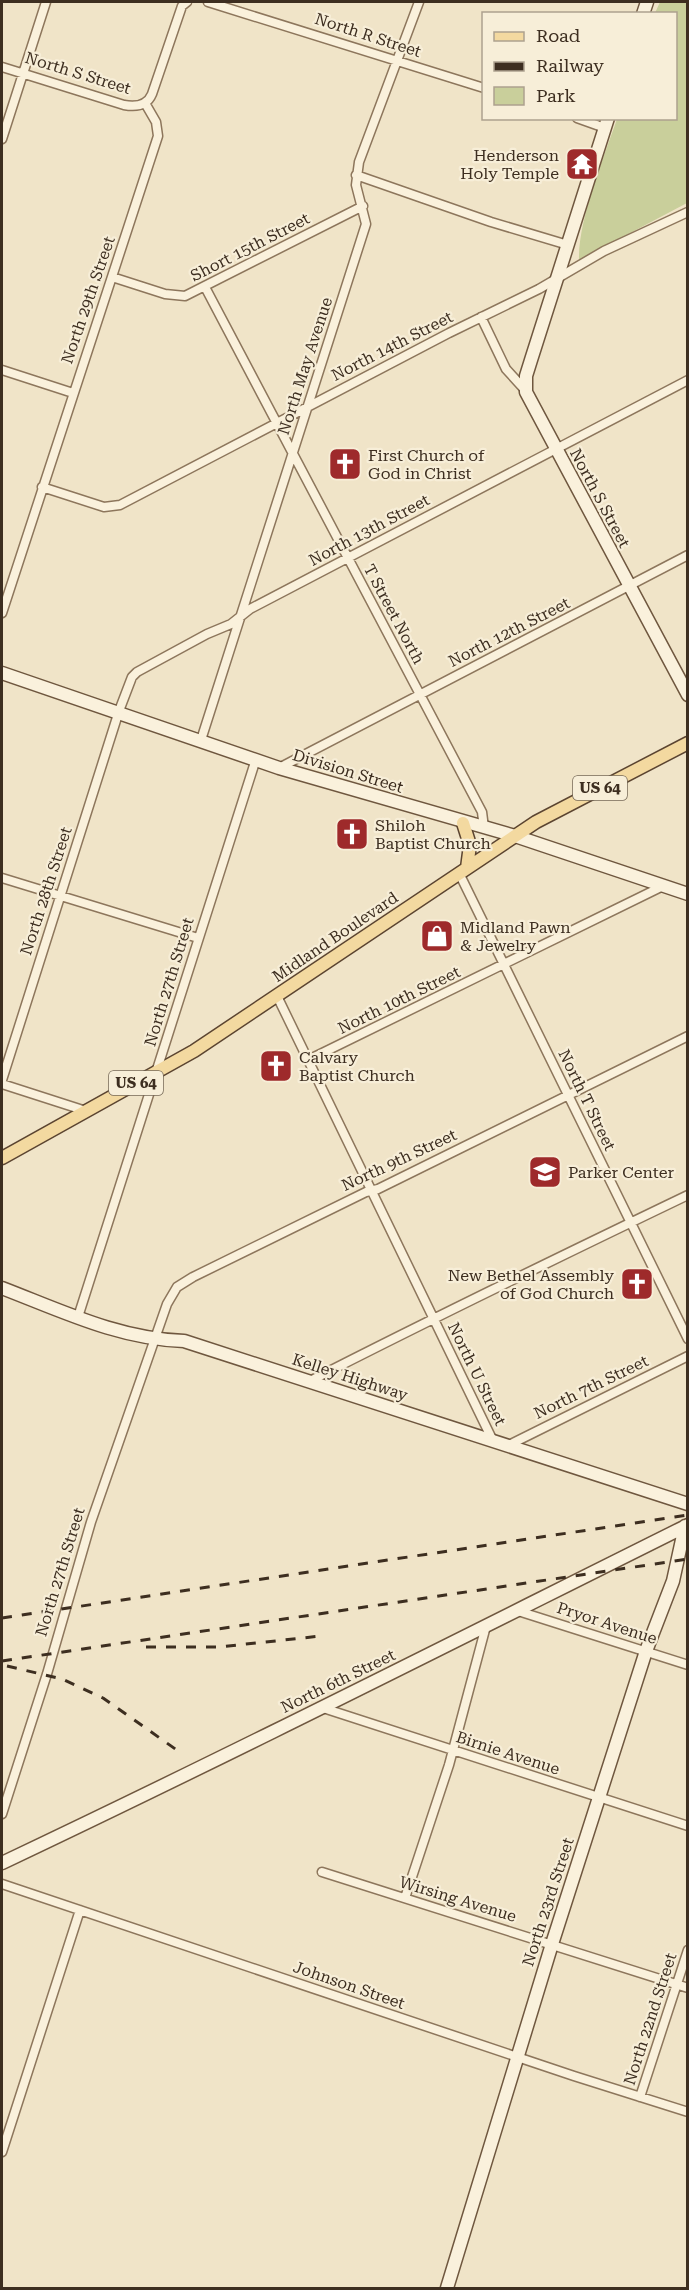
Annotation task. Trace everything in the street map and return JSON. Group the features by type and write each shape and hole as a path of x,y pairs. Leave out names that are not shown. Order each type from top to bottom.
{"main road":[{"name":"Midland Boulevard","path":"2,1158 194,1051 536,822 687,743"},
{"path":"463,823 470,845 463,871"}],"street":[{"path":"2,139 46,2"},
{"path":"145,103 152,94 182,6 187,2"},
{"name":"North R Street","path":"208,2 482,88"},
{"name":"North May Avenue","path":"201,740 366,225 356,175 359,162 419,2"},
{"name":"North S Street","path":"2,67 124,105 133,107 145,103"},
{"name":"North 29th Street","path":"2,613 158,136 156,122 145,103"},
{"path":"526,392 526,376 607,123 589,120"},
{"path":"356,175 491,222 568,245"},
{"name":"Short 15th Street","path":"112,276 176,296 185,296 363,206"},
{"name":"North 14th Street","path":"42,487 113,507 558,278 604,251 687,214"},
{"name":"T Street North","path":"205,287 482,812 484,828"},
{"name":"North S Street","path":"481,317 506,369 526,392 687,695"},
{"path":"2,370 73,393"},
{"name":"North 13th Street","path":"119,711 132,677 137,672 231,624 250,609 687,380"},
{"name":"North 12th Street","path":"279,768 687,555"},
{"name":"Division Street","path":"2,673 119,711 279,768 463,823 515,836 687,894"},
{"name":"North 28th Street","path":"2,1082 59,895 119,711"},
{"name":"North 27th Street","path":"78,1317 256,759"},
{"name":"North T Street","path":"463,871 505,964 687,1339"},
{"path":"2,878 198,938"},
{"name":"North 10th Street","path":"308,1060 663,886"},
{"name":"North U Street","path":"277,996 493,1441"},
{"name":"North 9th Street","path":"155,1340 171,1294 182,1283 687,1036"},
{"path":"2,1082 86,1112"},
{"path":"310,1381 687,1195"},
{"name":"Kelley Highway","path":"2,1288 124,1334 155,1340 184,1341 687,1504"},
{"name":"North 27th Street","path":"2,1814 91,1522 155,1340"},
{"name":"North 7th Street","path":"507,1446 687,1356"},
{"name":"North 6th Street","path":"2,1863 203,1768 320,1707 686,1526"},
{"name":"North 23rd Street","path":"447,2289 552,1944 646,1651 673,1581 686,1526"},
{"name":"Pryor Avenue","path":"518,1611 687,1665"},
{"path":"405,1898 453,1750 486,1626"},
{"name":"Birnie Avenue","path":"320,1707 687,1826"},
{"name":"Wirsing Avenue","path":"322,1872 687,1988"},
{"name":"Johnson Street","path":"2,1884 687,2112"},
{"path":"2,2152 80,1910"},
{"name":"North 22nd Street","path":"640,2097 687,1950"}],"green space":[{"path":"660,2 687,2 687,203 579,260 587,208 617,120 677,120 677,12 655,12"}],"railway":[{"path":"2,1618 688,1515"},
{"path":"2,1661 688,1559"},
{"path":"146,1647 219,1647 321,1636"},
{"path":"7,1666 62,1679 103,1698 181,1753"}],"place":[{"name":"Henderson Holy Temple","path":"582,164"},
{"name":"First Church of God in Christ","path":"345,464"},
{"name":"Shiloh Baptist Church","path":"352,834"},
{"name":"Midland Pawn & Jewelry","path":"437,936"},
{"name":"Calvary Baptist Church","path":"276,1066"},
{"name":"Parker Center","path":"545,1172"},
{"name":"New Bethel Assembly of God Church","path":"637,1284"}]}
